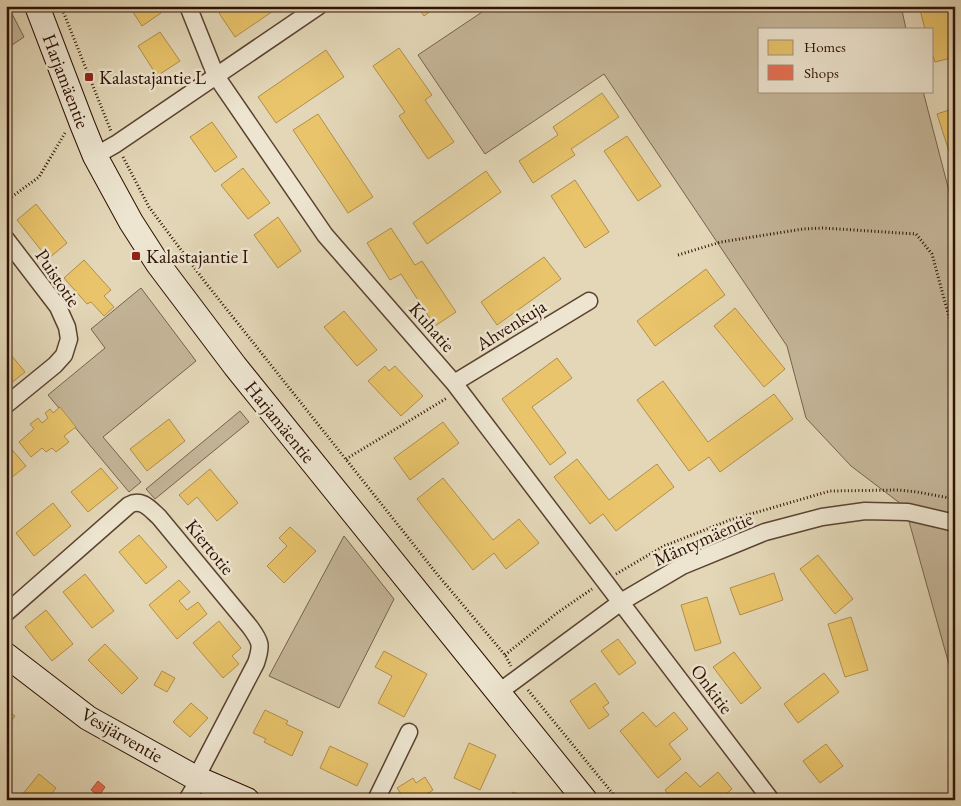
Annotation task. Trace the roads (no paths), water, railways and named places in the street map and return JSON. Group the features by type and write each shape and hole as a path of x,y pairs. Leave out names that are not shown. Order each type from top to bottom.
{"street":[{"name":"Harjamäentie","path":"37,6 95,156 131,222 158,264 235,366 585,800"},
{"name":"Kuhatie","path":"188,6 216,76 325,235 454,383 621,602"},
{"path":"95,156 116,144 319,6"},
{"name":"Puistotie","path":"6,239 58,307 67,327 69,339 64,354 55,365 6,406"},
{"name":"Ahvenkuja","path":"454,383 588,300"},
{"name":"Kiertotie","path":"6,613 129,505 134,502 145,504 159,517 250,627 258,638 261,648 256,663 196,778"},
{"name":"Mäntymäentie","path":"499,692 621,602 682,566 765,532 822,517 866,511 908,512 955,523"},
{"name":"Onkitie","path":"621,602 771,800"},
{"name":"Vesijärventie","path":"6,655 88,718 196,778 247,800"},
{"path":"376,800 409,732"},
{"path":"187,800 194,788 196,778"}],"place":[{"name":"Kalastajantie L","path":"89,77"},
{"name":"Kalastajantie I","path":"136,256"}]}
